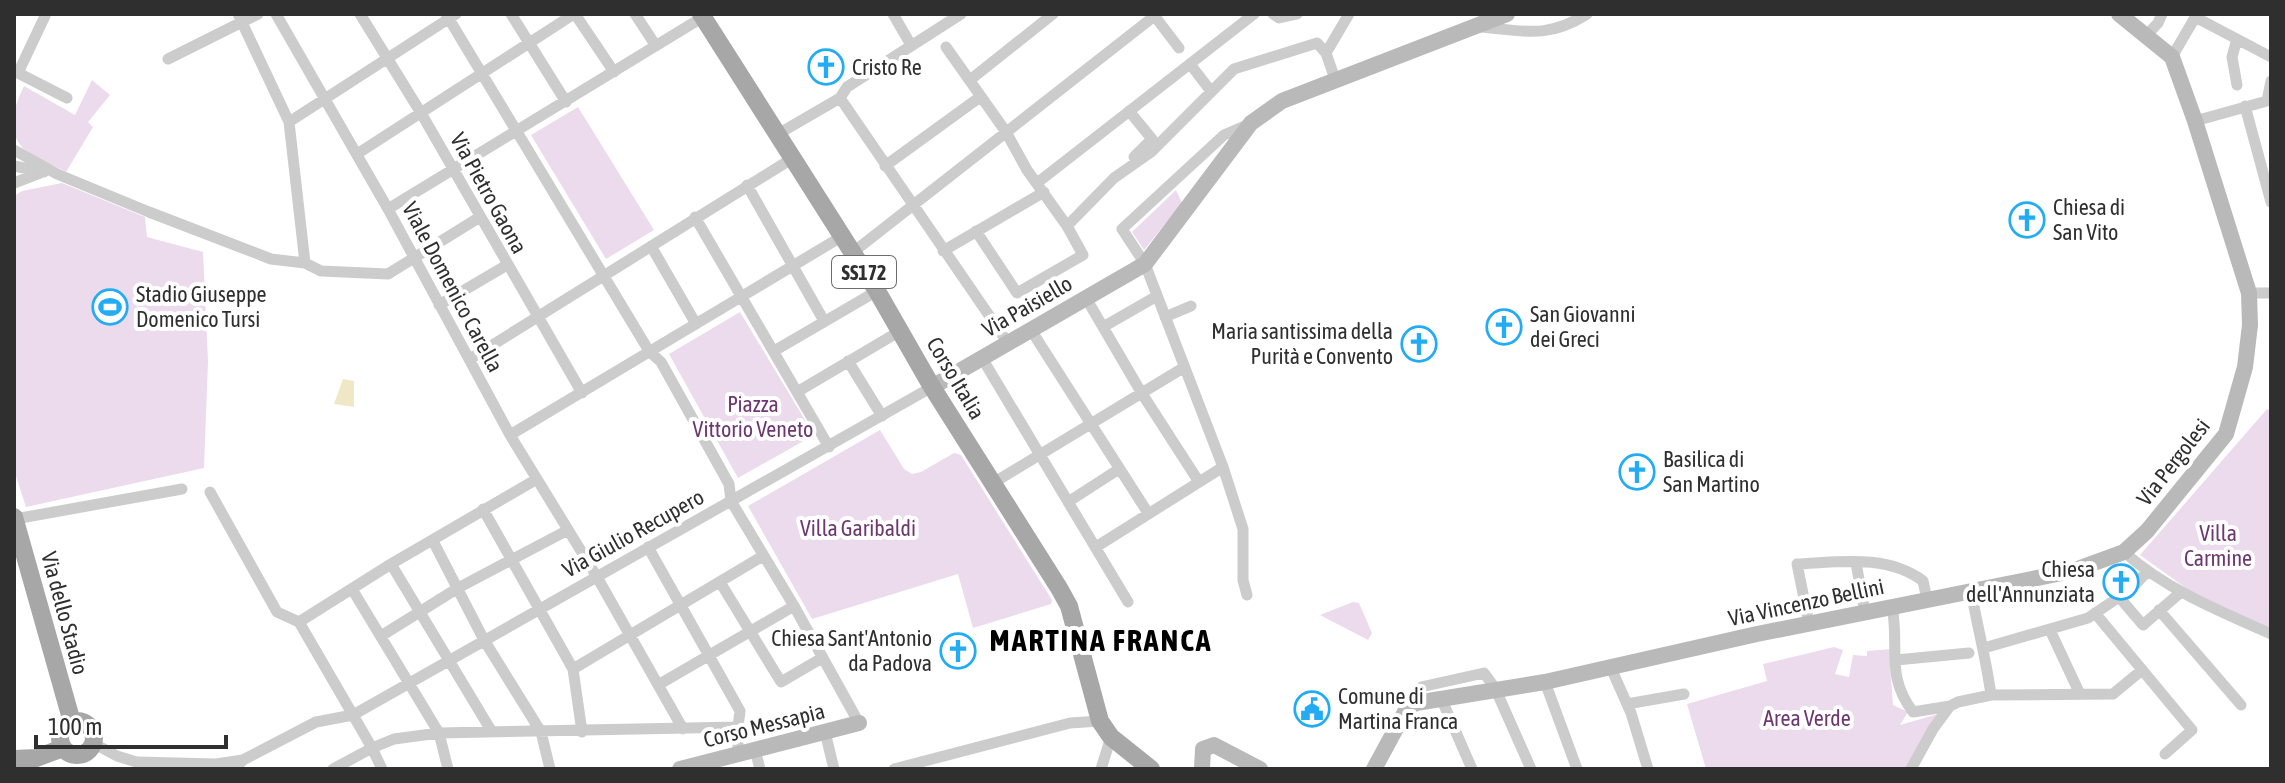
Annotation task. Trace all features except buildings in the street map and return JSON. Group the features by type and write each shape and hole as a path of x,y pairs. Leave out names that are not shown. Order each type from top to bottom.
{"main road":[{"name":"Corso Italia","path":"704,15 1069,606 1106,729"},
{"name":"Via dello Stadio","path":"14,518 22,572 72,722"},
{"path":"14,759 36,758 63,748 77,755 87,751 93,743 90,728 82,722 72,722 61,733 63,748"},
{"path":"1106,729 1151,769"}],"street":[{"path":"168,59 240,18 258,14"},
{"name":"Viale Domenico Carella","path":"276,14 388,209 510,435 597,577 683,729"},
{"name":"Via Pietro Gaona","path":"360,14 421,113 582,393"},
{"path":"511,14 566,102"},
{"path":"357,154 575,14 614,72"},
{"path":"635,14 656,46"},
{"path":"893,14 911,45"},
{"path":"778,134 840,98 847,87 961,14"},
{"path":"970,80 1053,14"},
{"path":"943,251 1041,188 1129,111 1254,14"},
{"path":"1273,14 1279,18 1297,14"},
{"path":"1326,53 1349,14"},
{"path":"1247,595 1243,580 1243,529 1223,467 1145,264 1122,229 1224,135 1251,123 1282,101 1507,14"},
{"path":"1472,26 1516,33 1548,32 1587,14"},
{"path":"2119,14 2172,57 2196,15 2271,57"},
{"path":"2146,36 2162,14"},
{"path":"388,209 704,15"},
{"path":"510,435 794,266 846,245 913,206 1155,15 1179,48"},
{"path":"45,16 16,72 67,98"},
{"path":"289,122 450,16 649,351 661,362 729,484 731,501 859,723"},
{"path":"240,18 289,122 305,263"},
{"path":"2237,39 2232,57 2237,85"},
{"path":"1114,178 1151,152 1234,69 1317,43 1326,53 1336,82"},
{"path":"946,47 1006,132 1083,255 1017,293 976,231"},
{"name":"Via Pergolesi","path":"2124,552 2147,531 2226,434 2245,367 2250,325 2249,293 2172,57"},
{"path":"1190,64 1210,90"},
{"path":"2195,121 2267,101 2271,81"},
{"path":"885,166 980,97"},
{"path":"840,98 1008,343"},
{"path":"2245,106 2270,196"},
{"path":"1067,226 1152,139 1129,111"},
{"path":"1145,264 1251,123"},
{"path":"14,150 51,173 271,259 305,263 321,271 388,274 480,217"},
{"path":"470,359 793,158"},
{"path":"14,166 51,173"},
{"path":"14,183 51,173"},
{"path":"747,185 824,321"},
{"path":"695,217 829,447"},
{"path":"651,246 696,324"},
{"name":"Via Paisiello","path":"932,387 1145,264"},
{"path":"439,305 507,265"},
{"path":"774,351 877,291"},
{"path":"2249,293 2271,293"},
{"path":"1103,327 1157,296"},
{"path":"1086,298 1199,482"},
{"path":"1165,317 1191,306"},
{"path":"1031,330 1148,513"},
{"path":"797,392 900,331"},
{"path":"982,358 1128,602"},
{"path":"848,361 882,416"},
{"path":"993,483 1183,368"},
{"name":"Via Giulio Recupero","path":"243,760 316,722 353,715 932,387"},
{"path":"1096,547 1223,467"},
{"path":"1068,502 1119,469"},
{"path":"299,622 537,479"},
{"path":"14,518 182,489"},
{"path":"210,492 277,612 299,622 382,769"},
{"path":"483,509 573,669 582,732"},
{"path":"381,636 458,588 568,530"},
{"path":"433,541 484,640 541,732 550,769"},
{"path":"648,547 740,711 738,754"},
{"path":"2124,552 2147,572 2200,603 2271,634"},
{"name":"Via Vincenzo Bellini","path":"1374,769 1406,710 1416,703 1545,682 1809,623 2072,571 2124,552"},
{"path":"573,669 763,556"},
{"path":"1809,623 1797,564 1881,562 1910,571 1923,581 1927,599"},
{"path":"1856,563 1865,612"},
{"path":"391,564 492,732"},
{"path":"1984,648 2088,618 2119,597 2147,572"},
{"path":"720,582 781,682 822,658"},
{"path":"352,589 439,733 448,769"},
{"path":"1971,590 1991,695"},
{"path":"2119,597 2143,625 2181,592"},
{"path":"658,685 794,606"},
{"path":"1892,606 1895,677 1901,696 1913,712 1991,695 2113,694 2142,670"},
{"path":"2159,610 2241,705"},
{"path":"2095,613 2192,730 2165,754"},
{"path":"2050,630 2079,692"},
{"path":"1896,660 1969,653"},
{"path":"1611,668 1627,704 1648,769"},
{"name":"Via Vincenzo Bellini","path":"1416,703 1421,687 1484,673 1495,688"},
{"path":"1545,682 1577,769"},
{"path":"1495,688 1531,769"},
{"path":"1627,704 1684,694"},
{"path":"1441,698 1472,769"},
{"path":"1911,769 1950,706"},
{"name":"Corso Messapia","path":"689,768 859,723"},
{"path":"894,769 920,765 1070,723 1106,729 1101,769"},
{"path":"333,769 394,739 439,733 738,727"},
{"path":"825,732 834,769"},
{"path":"93,743 153,769"},
{"path":"1202,769 1203,749 1214,745 1260,769"},
{"path":"755,750 760,769"},
{"path":"138,762 216,764 243,760"},
{"path":"234,769 243,760"}],"green space":[{"path":"92,80 110,95 88,122 93,127 66,172 35,157 19,144 13,120 24,86 75,115"},
{"path":"578,107 654,230 606,259 531,135"},
{"name":"Stadio Giuseppe Domenico Tursi","path":"62,183 145,217 147,237 203,252 208,361 204,468 26,507 14,470 14,196 22,191"},
{"path":"1176,190 1182,203 1144,250 1132,232"},
{"name":"Piazza Vittorio Veneto","path":"740,312 814,435 738,478 669,354"},
{"name":"Villa Carmine","path":"2267,409 2271,411 2271,629 2204,601 2140,555"},
{"name":"Villa Garibaldi","path":"880,430 904,469 912,474 954,453 961,455 1052,600 1051,604 973,628 958,574 812,619 748,506"},
{"path":"1353,602 1359,603 1372,633 1368,640 1320,615"},
{"name":"Area Verde","path":"1834,647 1843,650 1835,674 1849,677 1853,655 1867,656 1867,651 1892,649 1893,705 1908,712 1900,725 1938,714 1907,769 1706,769 1687,704 1767,681 1763,664"}],"shaded area":[{"path":"343,379 354,381 354,407 334,404"}],"place":[{"name":"Cristo Re","path":"826,67"},
{"name":"Chiesa di San Vito","path":"2027,220"},
{"name":"Stadio Giuseppe Domenico Tursi","path":"110,307"},
{"name":"San Giovanni dei Greci","path":"1504,327"},
{"name":"Maria santissima della Purità e Convento","path":"1419,344"},
{"name":"Basilica di San Martino","path":"1637,472"},
{"name":"Chiesa dell'Annunziata","path":"2121,582"},
{"name":"Chiesa Sant'Antonio da Padova","path":"958,651"},
{"name":"Comune di Martina Franca","path":"1312,709"}],"district":[{"name":"MARTINA FRANCA","path":"1101,640"}]}
